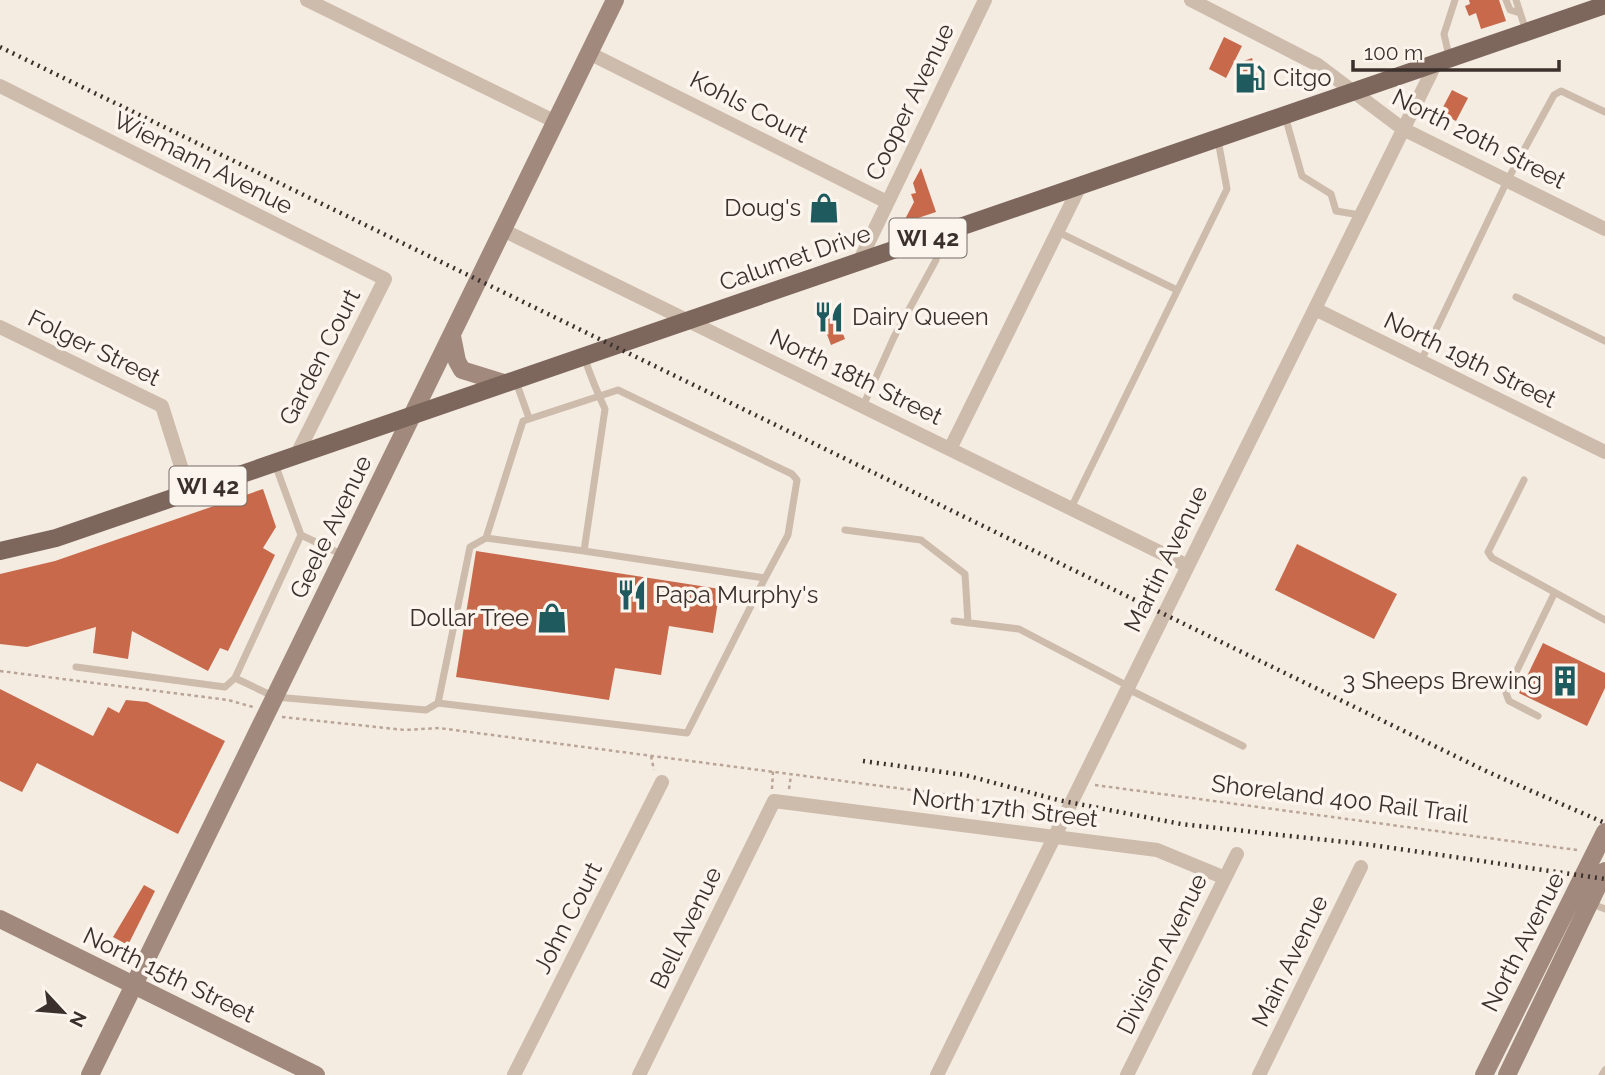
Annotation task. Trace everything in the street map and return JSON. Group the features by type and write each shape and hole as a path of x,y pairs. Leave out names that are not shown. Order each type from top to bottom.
{"main road":[{"name":"Calumet Drive","path":"0,551 55,538 1605,5"}],"street":[{"path":"307,0 556,122"},
{"name":"Geele Avenue","path":"89,1075 615,0"},
{"name":"Cooper Avenue","path":"859,262 985,0"},
{"name":"North 20th Street","path":"1191,0 1318,65 1403,130 1605,229"},
{"name":"Kohls Court","path":"589,53 887,202"},
{"name":"Martin Avenue","path":"937,1075 1403,130 1443,61"},
{"name":"Wiemann Avenue","path":"0,86 385,279"},
{"path":"950,449 1080,186"},
{"name":"North 18th Street","path":"503,230 1188,566"},
{"name":"Garden Court","path":"296,456 385,279"},
{"name":"North 19th Street","path":"1315,309 1605,452"},
{"name":"Folger Street","path":"0,327 162,406 189,492"},
{"path":"452,335 457,361 462,370 510,381"},
{"name":"John Court","path":"514,1075 662,782"},
{"name":"North 17th Street","path":"774,801 1157,850 1225,878"},
{"name":"Bell Avenue","path":"639,1075 774,801"},
{"name":"North Avenue","path":"1484,1075 1510,1023 1590,902 1605,832"},
{"name":"Division Avenue","path":"1127,1075 1237,854"},
{"name":"Main Avenue","path":"1259,1075 1362,867"},
{"name":"North Avenue","path":"1507,1075 1605,871"},
{"name":"North 15th Street","path":"0,919 316,1075"}],"lane":[{"path":"1443,61 1444,34 1455,0"},
{"path":"1506,0 1510,10 1520,13"},
{"path":"1516,0 1527,32"},
{"path":"1421,361 1507,181 1555,95 1561,92 1605,112"},
{"path":"1285,116 1302,176 1331,194 1336,211 1361,215"},
{"path":"1071,508 1227,188 1218,138"},
{"path":"1058,232 1177,290"},
{"path":"863,405 894,337 936,260 939,234"},
{"path":"1516,297 1605,341"},
{"path":"583,551 605,409 584,356"},
{"path":"510,381 529,418"},
{"path":"235,678 272,704 426,710 438,703 687,733 788,535 795,476 618,390 598,394 529,418 522,423 486,538"},
{"path":"76,667 225,687 235,678 301,535 275,463"},
{"path":"1524,480 1488,552 1492,558 1605,620"},
{"path":"845,530 921,540 932,548 965,574 968,622"},
{"path":"301,535 345,556"},
{"path":"438,703 470,547 486,538 765,578"},
{"path":"1538,716 1509,701 1506,693 1554,594"},
{"path":"954,621 1019,629 1243,746"},
{"path":"1510,1023 1528,1032"},
{"path":"1602,1075 1605,1070"}],"path":[{"path":"0,671 228,701 272,704 289,720 405,730 439,728 965,797 1054,818"},
{"path":"773,771 774,801"},
{"name":"Shoreland 400 Rail Trail","path":"1097,786 1577,850"}],"building":[{"path":"1469,0 1499,0 1506,21 1481,29 1476,13 1469,16 1465,6 1470,4"},
{"path":"1224,37 1242,46 1226,78 1209,69"},
{"path":"1252,58 1260,85 1247,90 1238,63"},
{"path":"1452,90 1468,98 1456,121 1440,113"},
{"path":"921,168 936,212 903,223 914,202 911,194 916,193 913,183"},
{"path":"830,302 845,339 831,345 817,308"},
{"path":"263,489 276,527 263,548 275,555 228,651 220,648 208,671 132,631 128,659 93,653 96,627 27,647 0,644 0,574 55,561"},
{"path":"1297,544 1397,594 1374,639 1275,590"},
{"path":"476,551 720,589 713,633 669,626 661,675 615,668 609,700 456,677"},
{"name":"3 Sheeps Brewing","path":"1543,643 1605,673 1605,688 1587,726 1519,693"},
{"path":"0,689 93,736 108,707 119,713 126,700 147,702 225,741 178,834 37,763 22,792 0,781"},
{"path":"144,885 155,891 128,945 113,937"}],"railway":[{"path":"0,47 1488,772 1605,823"},
{"path":"863,761 965,775 1058,800 1181,824 1372,845 1605,879"}],"place":[{"name":"Citgo","path":"1250,78"},
{"name":"Doug's","path":"824,208"},
{"name":"Dairy Queen","path":"829,317"},
{"name":"Papa Murphy's","path":"632,595"},
{"name":"Dollar Tree","path":"552,618"},
{"name":"3 Sheeps Brewing","path":"1565,681"}]}
